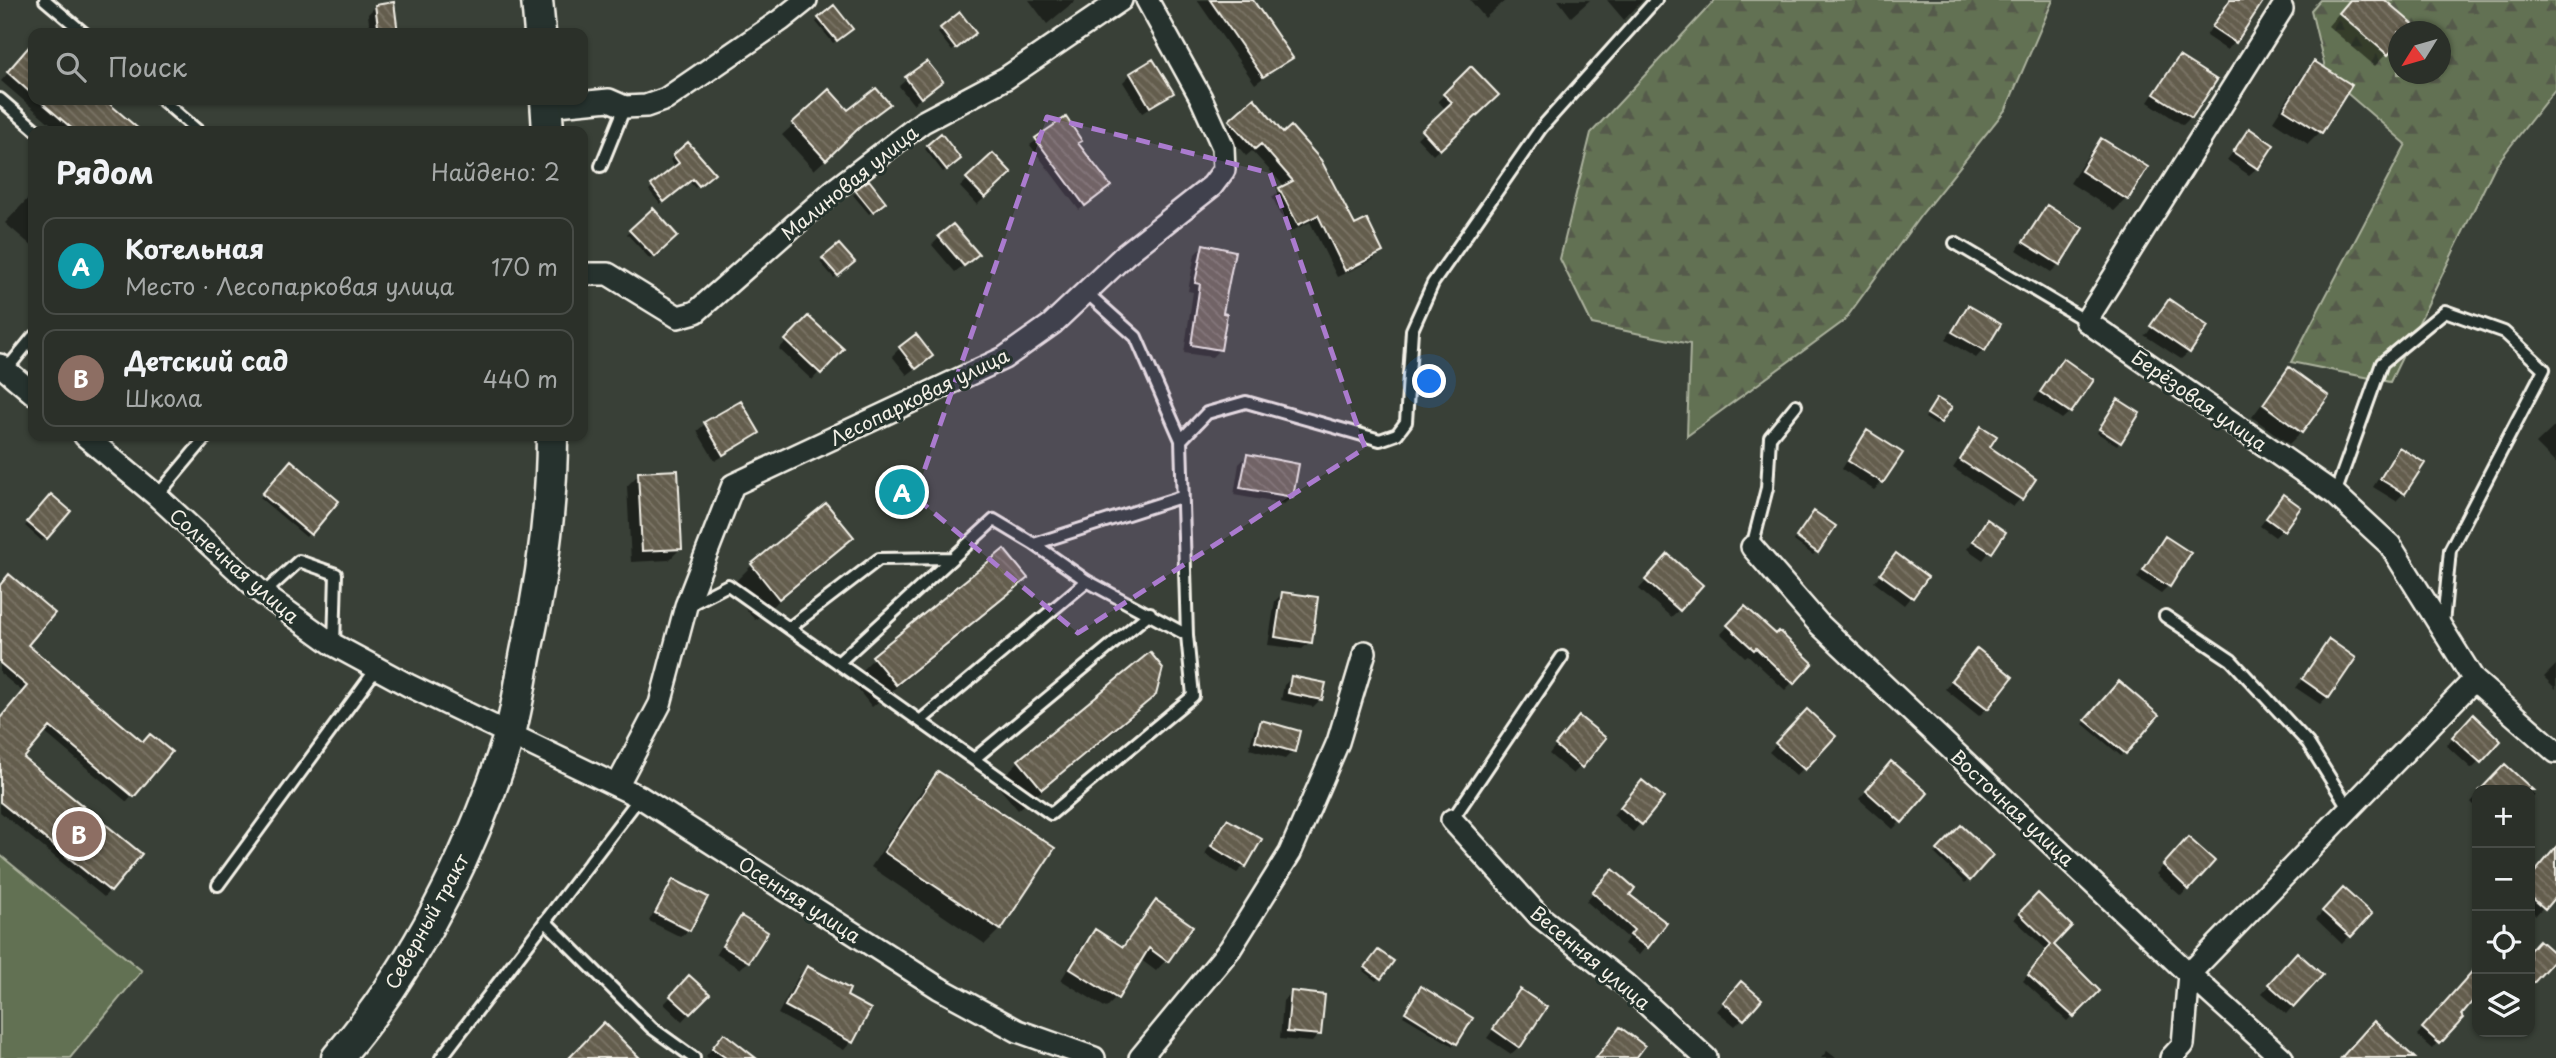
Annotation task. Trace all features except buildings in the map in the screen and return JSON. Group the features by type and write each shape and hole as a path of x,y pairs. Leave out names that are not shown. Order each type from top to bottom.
{"main road":[{"path":"537,0 540,28"},
{"name":"Северный тракт","path":"337,1058 366,1024 437,910 467,849 510,733 541,584 552,441"}],"street":[{"path":"588,104 609,100 625,107 646,106 666,99 806,0"},
{"name":"Малиновая улица","path":"588,274 608,274 678,317 696,312 834,190 923,122 1006,78 1121,0"},
{"name":"Лесопарковая улица","path":"617,786 660,704 686,606 733,485 1003,358 1052,324 1126,254 1212,186 1224,170 1223,147 1201,98 1147,0"},
{"path":"2086,321 2282,9"},
{"path":"547,112 583,105"},
{"name":"Берёзовая улица","path":"2086,321 2335,494 2390,545 2474,680 2556,752"},
{"path":"3,368 28,389"},
{"name":"Солнечная улица","path":"91,441 157,496 263,594 334,645 408,685 510,733"},
{"name":"Восточная улица","path":"1752,547 1819,624 2189,974 2282,1058"},
{"path":"1140,1058 1230,949 1290,853 1338,742 1365,652"},
{"path":"2171,1058 2183,1045 2189,974 2474,680"},
{"name":"Осенняя улица","path":"510,733 640,797 939,988 1018,1031 1094,1058"},
{"name":"Весенняя улица","path":"1452,820 1539,916 1626,985 1705,1058"}],"lane":[{"path":"45,0 78,28"},
{"path":"1181,440 1207,412 1246,401 1380,440 1396,435 1406,422 1412,330 1433,283 1541,128 1656,0"},
{"path":"0,99 31,126"},
{"path":"168,105 192,126"},
{"path":"601,166 625,107"},
{"path":"1955,243 2086,321"},
{"path":"686,606 729,585 1051,814 1193,696 1187,635 1181,440 1136,337 1086,292"},
{"path":"2335,494 2382,363 2445,311 2504,332 2544,369 2450,550 2443,630"},
{"path":"3,368 28,342"},
{"path":"1752,547 1767,488 1770,437 1796,405"},
{"path":"157,496 203,441"},
{"path":"1034,544 1181,497"},
{"path":"838,663 994,520 1087,580 1187,635"},
{"path":"789,628 879,559 952,558"},
{"path":"263,594 299,561 336,574 334,645"},
{"path":"920,721 1087,580"},
{"path":"974,759 1150,613"},
{"path":"2165,616 2231,660 2308,743 2348,807"},
{"path":"1452,820 1562,657"},
{"path":"218,885 377,668"},
{"path":"441,1058 640,797"},
{"path":"545,921 652,1028 694,1058"}],"highlighted area":[{"path":"1047,117 1270,173 1365,448 1078,633 915,497"}],"green space":[{"path":"1715,0 2053,0 2006,109 1921,215 1844,321 1687,436 1690,344 1592,324 1560,259 1591,133"},
{"path":"2320,0 2556,0 2556,88 2495,166 2390,382 2291,362 2406,144 2327,76 2311,10"},
{"path":"0,855 142,971 70,1058 0,1058"}],"place":[{"name":"Котельная","path":"902,492"},
{"name":"Детский сад","path":"79,834"}]}
